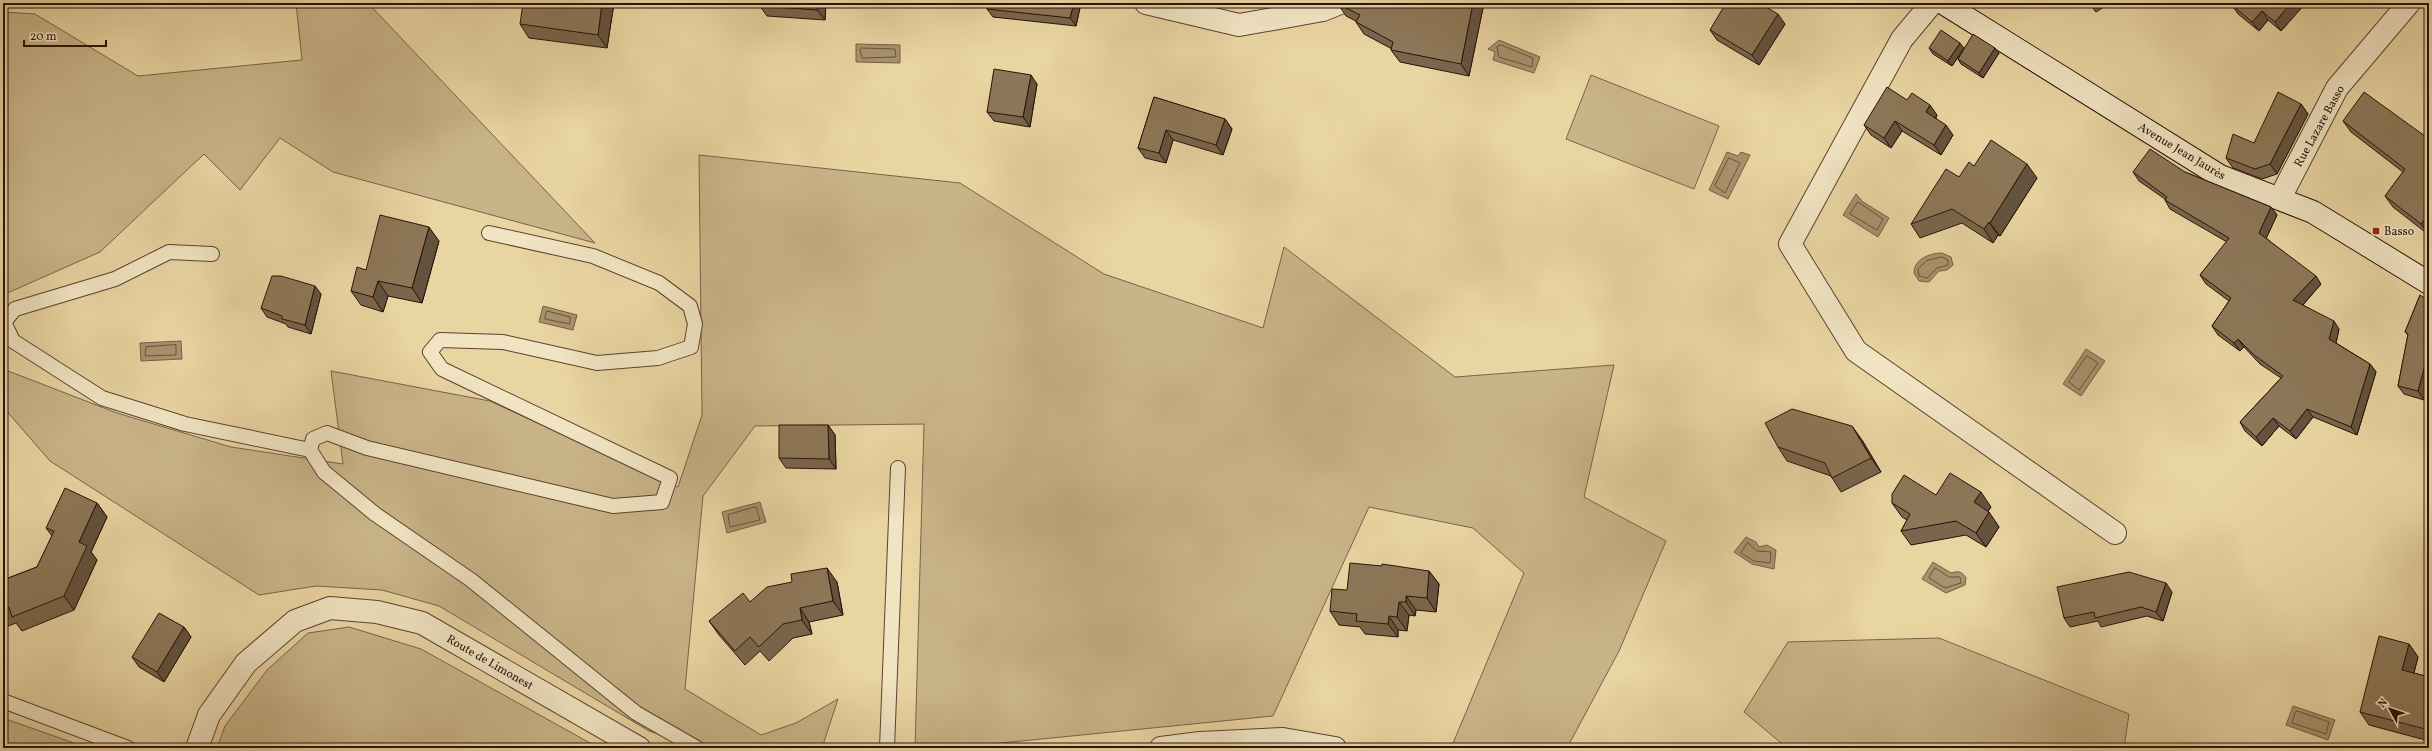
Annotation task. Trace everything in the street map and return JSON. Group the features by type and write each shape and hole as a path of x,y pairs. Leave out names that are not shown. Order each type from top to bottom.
{"street":[{"path":"1146,3 1239,25 1323,10 1340,3"},
{"path":"1932,3 1902,39 1790,244 1856,351 2115,533"},
{"name":"Avenue Jean Jaurès","path":"1943,3 2220,176 2313,212 2429,283"},
{"name":"Rue Lazare Basso","path":"2280,198 2337,88 2410,3"},
{"name":"Route de Limonest","path":"197,748 209,715 246,663 295,621 330,608 377,612 422,623 639,748"},
{"path":"1161,748 1200,743 1284,739 1335,748"}],"lane":[{"path":"310,450 313,439 327,433 367,448 612,506 662,502 670,478 442,369 430,352 440,340 503,342 597,363 658,358 691,347 694,324 690,306 659,283 593,256 489,233"},
{"path":"212,254 168,252 114,279 15,308 4,322 13,341 102,398 185,424 310,450 324,472 375,514 470,580 636,713 697,748"},
{"path":"887,748 898,468"},
{"path":"3,701 128,748"}],"shaded area":[{"path":"296,3 368,3 595,243 333,172 280,138 240,190 204,154 100,252 3,295 3,12 35,14 138,76 302,60"},
{"path":"1591,75 1719,126 1694,189 1566,139"},
{"path":"699,155 960,183 1104,274 1263,328 1284,247 1455,377 1614,365 1584,497 1666,541 1619,651 1567,748 1451,748 1524,573 1473,528 1369,507 1273,716 951,748 915,748 924,424 755,426 703,496 685,689 761,735 796,723 838,699 822,748 703,748 649,731 439,606 382,590 316,586 259,595 50,461 3,407 3,369 117,413 231,447 343,464 331,371 490,401 678,487 702,415"},
{"path":"349,627 421,649 599,748 217,748 225,726 267,670 308,633"},
{"path":"1939,638 2129,714 2124,748 1787,748 1744,712 1788,642"},
{"path":"3,718 88,748 3,748"}],"water":[{"path":"1499,40 1540,57 1534,73 1493,60 1495,52 1488,49"},
{"path":"856,44 900,45 900,63 856,62"},
{"path":"1727,152 1738,156 1741,152 1750,155 1728,199 1709,190"},
{"path":"1856,194 1863,202 1889,218 1878,237 1843,215"},
{"path":"1942,253 1951,257 1953,265 1947,270 1939,271 1929,282 1919,281 1914,273 1917,264 1928,256"},
{"path":"543,306 577,315 573,330 539,322"},
{"path":"181,341 182,359 141,361 140,343"},
{"path":"2086,349 2105,361 2081,396 2063,384"},
{"path":"760,502 766,522 727,533 722,512"},
{"path":"1746,537 1756,542 1759,547 1767,545 1776,550 1774,569 1752,564 1734,552"},
{"path":"1933,562 1951,573 1961,573 1966,578 1965,585 1946,593 1922,579"},
{"path":"2293,706 2335,720 2328,740 2286,725"}],"building":[{"path":"523,3 602,3 598,35 520,24"},
{"path":"760,3 818,3 817,10 760,6"},
{"path":"988,3 1074,3 1070,18 987,9"},
{"path":"1473,3 1461,64 1391,50 1393,42 1356,22 1360,15 1338,4"},
{"path":"1726,3 1759,3 1778,14 1752,55 1710,30"},
{"path":"2233,3 2291,3 2275,22 2262,11 2252,22 2232,5"},
{"path":"1941,30 1960,43 1948,61 1929,48"},
{"path":"1973,34 1995,48 1979,73 1958,59"},
{"path":"994,69 1031,75 1023,117 987,112"},
{"path":"1887,87 1907,100 1912,93 1930,105 1926,112 1946,125 1934,145 1895,121 1884,138 1864,125"},
{"path":"2278,92 2301,104 2270,164 2255,169 2226,158 2233,134 2254,143"},
{"path":"2364,92 2429,139 2429,219 2427,217 2421,224 2385,196 2405,169 2343,121"},
{"path":"1154,97 1225,119 1216,145 1166,130 1159,153 1138,148"},
{"path":"1991,140 2027,164 1990,223 1989,222 1984,229 1952,209 1911,224 1946,169 1959,177 1969,162 1974,166"},
{"path":"2150,149 2185,172 2271,207 2259,233 2316,276 2293,300 2334,321 2329,339 2370,364 2351,427 2307,409 2290,431 2273,418 2256,437 2240,422 2283,376 2254,355 2238,339 2234,343 2212,326 2231,298 2200,275 2229,238 2165,200 2167,197 2133,172"},
{"path":"380,215 429,227 412,288 378,281 373,297 351,291 357,267 366,270"},
{"path":"272,276 281,276 315,286 305,325 282,319 282,316 261,308"},
{"path":"2420,295 2429,301 2429,350 2418,391 2398,386 2408,334 2405,332"},
{"path":"1792,409 1852,426 1871,458 1832,478 1825,463 1778,447 1765,423"},
{"path":"779,425 828,425 829,459 779,458"},
{"path":"1950,473 1981,492 1974,502 1989,512 1976,533 1956,521 1901,531 1910,514 1892,503 1892,494 1904,475 1936,495"},
{"path":"65,488 97,503 79,542 87,546 64,596 12,617 9,607 3,609 3,580 37,567 54,531 46,528"},
{"path":"1350,563 1382,566 1382,564 1429,571 1427,598 1406,596 1406,602 1399,602 1397,617 1389,616 1388,624 1356,621 1357,614 1330,611 1332,589 1347,590"},
{"path":"827,568 833,601 800,608 802,620 783,624 759,647 750,637 735,651 709,621 743,593 750,602 767,587 792,582 791,574"},
{"path":"2129,572 2166,583 2156,612 2141,607 2095,618 2094,612 2064,618 2057,587"},
{"path":"159,613 184,627 157,672 132,657"},
{"path":"2379,636 2409,644 2402,670 2429,677 2429,730 2360,712"},
{"path":"1235,745 1236,748 1221,748"}],"place":[{"name":"Basso","path":"2376,231"}]}
